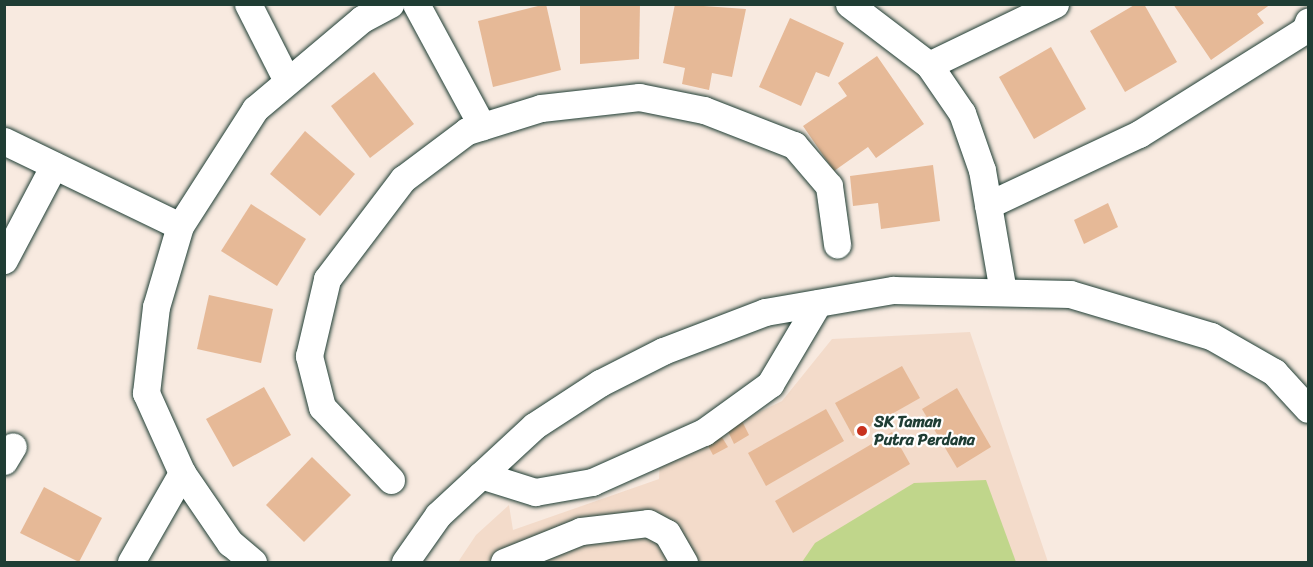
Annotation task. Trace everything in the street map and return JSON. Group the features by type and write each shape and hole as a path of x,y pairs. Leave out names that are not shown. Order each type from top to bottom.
{"street":[{"path":"249,4 286,79"},
{"path":"253,562 230,543 182,473 146,393 156,307 180,226 255,109 286,79 390,4"},
{"path":"416,4 482,126"},
{"path":"849,4 929,65 962,113 988,205 1003,291"},
{"path":"929,65 1055,4"},
{"path":"988,205 1139,134 1308,22"},
{"path":"391,480 322,407 309,356 327,279 403,179 482,126 541,108 639,97 704,110 794,145 830,186 837,243"},
{"path":"4,141 180,226"},
{"path":"4,260 54,165"},
{"path":"405,562 438,515 534,426 600,382 663,351 765,312 893,290 1070,294 1211,336 1274,372 1308,409"},
{"path":"481,475 535,492 592,482 704,432 770,384 818,303"},
{"path":"131,562 182,473"},
{"path":"504,562 581,531 648,523 667,534 684,562"}],"shaded area":[{"name":"SK Taman Putra Perdana","path":"970,332 1048,562 458,562 476,535 509,505 513,530 659,479 660,460 782,401 832,339"}],"green space":[{"path":"986,480 1016,562 802,562 815,543 914,483"}],"building":[{"path":"546,4 561,70 493,87 478,21"},
{"path":"580,4 640,4 639,59 580,64"},
{"path":"675,4 746,9 732,77 712,73 709,90 682,84 685,68 663,63"},
{"path":"1136,4 1144,4 1177,62 1125,92 1090,31"},
{"path":"1173,4 1271,4 1257,14 1264,23 1211,60"},
{"path":"790,18 844,43 829,77 816,72 801,106 759,87"},
{"path":"1051,47 1086,109 1034,139 999,77"},
{"path":"877,56 924,124 876,158 868,147 834,171 803,126 847,96 838,83"},
{"path":"374,72 414,124 370,158 331,106"},
{"path":"305,131 355,174 320,216 270,174"},
{"path":"933,165 940,221 881,229 878,203 853,206 850,176"},
{"path":"1108,203 1118,227 1084,244 1074,220"},
{"path":"251,204 306,239 277,286 221,251"},
{"path":"209,295 273,309 261,363 197,349"},
{"path":"902,366 920,398 853,436 835,403"},
{"path":"264,387 291,435 233,467 206,419"},
{"path":"957,388 991,447 957,468 922,409"},
{"path":"826,409 844,441 766,486 748,453"},
{"path":"742,421 749,435 734,444 727,429"},
{"path":"892,432 910,464 793,533 775,501"},
{"path":"720,434 728,447 713,455 706,442"},
{"path":"312,457 351,495 304,542 266,505"},
{"path":"44,487 102,518 79,562 20,533"}],"place":[{"name":"SK Taman Putra Perdana","path":"862,431"}]}
